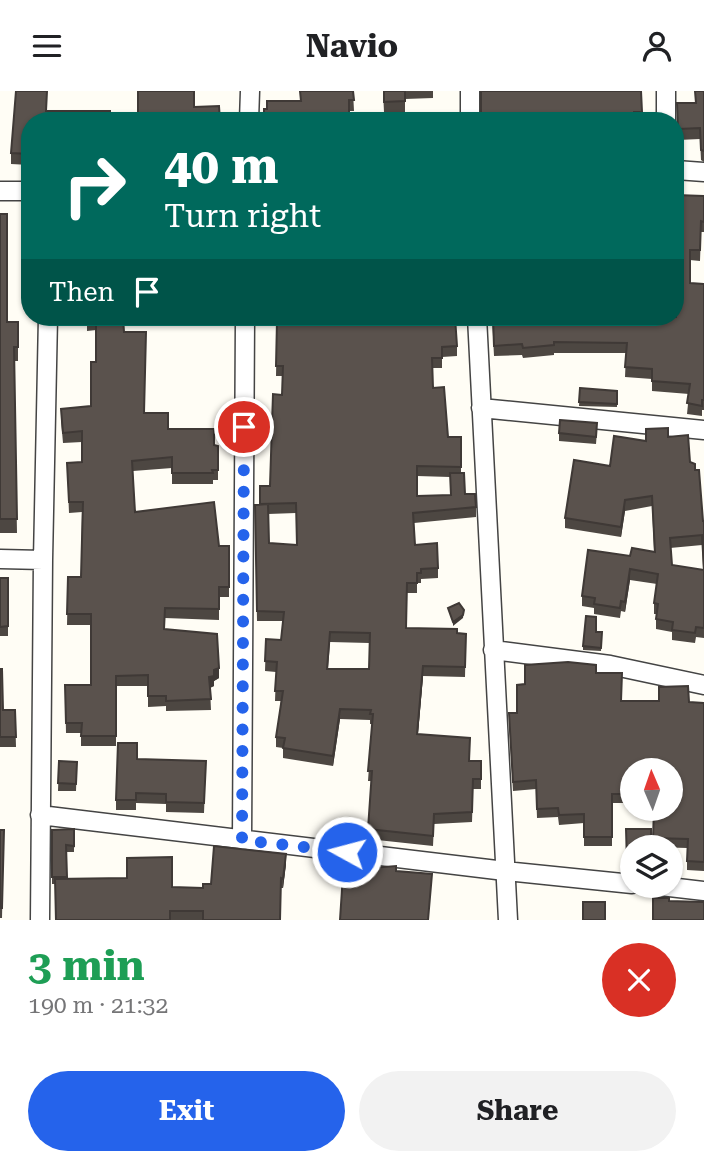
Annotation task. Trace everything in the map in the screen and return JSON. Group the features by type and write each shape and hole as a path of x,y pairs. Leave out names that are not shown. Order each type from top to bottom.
{"street":[{"path":"249,112 250,91"},
{"path":"470,91 470,112"},
{"path":"666,91 666,112"},
{"path":"684,171 704,172"},
{"path":"0,191 21,191"},
{"path":"40,920 48,326"},
{"path":"242,840 245,326"},
{"path":"477,326 508,920"},
{"path":"481,408 704,430"},
{"path":"0,559 43,560"},
{"path":"494,650 610,665 704,685"},
{"path":"40,815 620,883"},
{"path":"683,889 704,891"}],"building":[{"path":"16,91 47,91 46,111 110,111 21,112 21,154 11,153"},
{"path":"138,91 194,91 194,107 219,106 219,112 138,112"},
{"path":"300,91 353,91 354,100 349,100 349,112 264,112 264,109 267,109 267,101 301,101"},
{"path":"384,91 405,91 405,101 384,102"},
{"path":"481,91 641,91 642,112 481,112"},
{"path":"695,91 704,91 704,151 701,150 700,128 684,129 684,112 677,112 677,103 696,103"},
{"path":"684,195 704,196 700,250 690,250 690,283 704,284 702,406 687,403 690,384 652,381 652,369 625,367 627,343 554,342 554,345 523,348 522,344 494,346 493,326 684,326"},
{"path":"0,214 7,214 7,322 18,322 18,347 14,347 17,519 0,519"},
{"path":"96,326 124,326 124,332 146,332 144,413 168,413 168,429 214,429 214,445 218,446 218,470 212,470 213,473 172,473 172,457 132,461 135,512 214,502 219,546 229,546 229,587 219,587 219,609 165,608 164,629 217,634 219,668 214,670 214,676 209,677 211,699 166,701 166,696 148,696 148,675 116,676 116,736 81,736 82,723 66,723 65,685 91,685 91,614 67,614 68,577 81,577 83,502 69,502 67,463 82,462 82,431 63,433 61,409 91,406 91,362 96,362"},
{"path":"277,326 456,326 457,346 442,347 442,358 432,358 433,388 444,387 448,437 461,437 461,467 417,466 417,496 451,495 450,473 464,473 465,494 475,494 476,507 413,513 415,545 437,543 438,568 421,569 421,573 417,573 417,583 407,583 406,628 457,629 457,633 466,634 465,667 423,666 417,734 470,738 469,761 481,761 481,779 473,779 472,812 434,814 433,836 368,829 372,771 368,771 373,714 370,714 371,710 340,709 333,756 283,748 285,738 276,737 283,691 275,691 277,662 265,661 266,639 281,640 284,612 257,611 255,505 268,504 269,543 297,545 296,503 260,504 260,486 270,486 273,394 282,395 283,366 276,366","holes":["330,632 370,633 369,669 327,669"]},
{"path":"580,388 617,391 617,404 579,402"},
{"path":"560,420 597,423 596,437 559,433"},
{"path":"668,428 668,437 688,435 690,462 695,464 695,470 699,470 704,521 704,570 704,628 696,627 695,633 672,630 673,622 656,619 658,604 654,603 658,574 630,569 625,602 621,601 620,608 594,604 595,598 582,596 588,550 630,556 632,548 655,552 652,496 625,500 621,527 565,518 574,460 610,466 614,436 646,441 646,429","holes":["702,535 704,570 672,565 670,538"]},
{"path":"0,578 8,578 8,626 0,627"},
{"path":"459,603 464,610 463,615 453,622 448,608"},
{"path":"586,616 596,617 596,632 602,632 601,648 583,646"},
{"path":"568,662 596,665 596,673 622,673 621,701 659,701 659,687 688,686 689,702 704,703 704,862 687,861 688,839 683,839 683,835 653,835 654,821 683,821 683,758 620,758 620,794 612,794 612,837 584,837 584,814 559,815 558,808 537,809 536,780 513,782 509,713 517,713 517,685 525,684 525,665"},
{"path":"0,669 3,710 15,710 16,737 0,737"},
{"path":"118,743 137,743 137,759 206,761 204,803 166,802 166,794 136,793 136,800 116,800"},
{"path":"59,761 77,762 76,784 58,783"},
{"path":"74,829 74,846 66,845 67,877 52,877 52,830"},
{"path":"626,829 651,829 651,835 626,835"},
{"path":"0,830 4,830 2,908 0,908"},
{"path":"214,846 286,854 283,879 281,878 280,920 203,920 203,911 170,911 170,920 56,920 55,879 127,878 127,858 172,857 172,887 203,888 203,884 211,884"},
{"path":"344,859 373,862 372,868 396,866 396,871 432,874 428,920 340,920"},
{"path":"653,898 704,902 704,920 653,920"},
{"path":"583,902 605,902 605,920 583,920"}],"route":[{"path":"244,427 242,840 347,852"}]}
